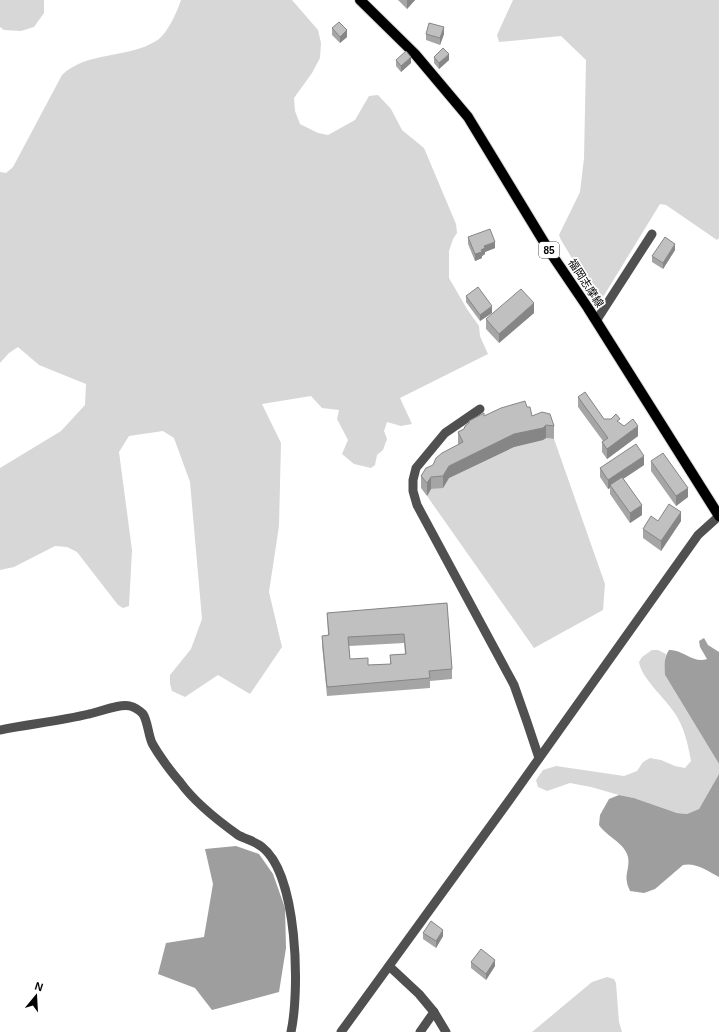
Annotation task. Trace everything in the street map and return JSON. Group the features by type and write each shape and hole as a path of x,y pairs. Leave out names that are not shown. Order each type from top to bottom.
{"main road":[{"name":"福岡志摩線","path":"360,0 415,54 468,117 550,252 596,321 719,516"}],"street":[{"path":"596,321 652,234"},
{"path":"480,409 445,433 416,468 412,480 413,491 418,505 514,685 539,758"},
{"path":"341,1032 698,535 719,516"},
{"path":"0,730 125,706 131,706 144,715 152,742 190,795 222,823 240,836 262,847 271,857 283,879 291,916 296,970 295,1008 291,1032"},
{"path":"389,966 419,994 434,1012 446,1032"},
{"path":"420,1032 434,1012"}],"shaded area":[{"path":"0,0 44,0 44,13 34,27 21,31 4,30 0,27"},
{"path":"181,0 292,0 318,30 321,43 320,58 312,73 294,98 295,111 300,124 318,133 328,135 355,120 369,96 378,95 391,109 402,130 424,148 456,224 457,233 453,239 449,251 449,278 479,326 480,336 488,354 400,398 412,424 401,426 387,422 384,431 387,439 383,450 377,455 375,465 371,468 354,464 342,454 348,440 337,419 339,410 322,408 311,396 262,404 281,443 279,526 269,592 282,647 250,694 218,675 185,697 172,691 170,675 191,649 202,619 190,482 174,438 163,431 129,436 119,452 132,550 129,606 123,608 118,605 77,552 67,547 55,546 14,567 0,570 0,468 61,431 85,405 86,384 39,365 18,347 9,353 0,363 0,172 6,173 13,167 62,75 72,67 83,62 95,58 133,51 156,41 168,29"},
{"path":"513,0 719,0 719,238 717,240 666,205 660,204 603,297 598,297 593,293 559,235 580,192 584,158 586,60 561,36 499,42 497,35"},
{"path":"546,438 554,439 605,584 603,610 534,648 427,496 431,489 443,487 449,478 514,447"},
{"path":"704,638 708,645 719,652 719,764 665,675 664,669 666,656 669,650 674,650 697,660 707,659 700,647 699,641"},
{"path":"652,650 658,650 666,654 664,668 665,675 719,764 719,774 699,809 687,814 677,813 634,798 570,783 547,791 538,787 536,780 543,770 556,766 624,776 637,771 643,762 650,758 685,768 691,761 685,735 677,717 670,706 644,675 641,668 639,662 642,657"},
{"path":"719,774 719,877 697,866 688,864 683,865 655,889 644,893 630,891 627,884 628,857 626,852 620,844 606,833 599,825 600,815 609,799 619,795 634,798 677,813 687,814 699,809"},
{"path":"236,846 259,854 273,874 285,908 286,948 279,992 212,1010 195,988 158,974 166,943 204,937 213,884 205,849"},
{"path":"607,977 614,979 616,983 619,1022 622,1032 532,1032 592,982"}],"building":[{"path":"339,22 347,30 340,37 332,28"},
{"path":"429,23 444,27 440,38 426,34"},
{"path":"443,48 449,54 439,63 434,57"},
{"path":"406,51 411,57 401,66 396,60"},
{"path":"490,229 495,242 484,246 485,248 481,250 482,252 475,254 468,237"},
{"path":"665,237 675,244 663,263 652,256"},
{"path":"478,287 492,306 480,315 466,296"},
{"path":"521,289 534,303 499,334 486,319"},
{"path":"585,392 604,419 611,419 616,414 620,419 617,421 624,426 633,419 638,426 607,449 602,442 608,438 578,397"},
{"path":"525,401 527,407 530,407 532,416 542,412 550,414 554,426 546,425 543,428 514,434 449,466 443,476 431,477 427,483 421,476 426,468 433,465 436,458 442,453 463,442 458,432 464,429 469,421 484,413 484,416 501,408"},
{"path":"636,444 644,456 608,480 600,468"},
{"path":"663,453 688,488 676,496 651,461"},
{"path":"622,477 642,505 630,513 610,485"},
{"path":"669,504 681,512 661,541 643,529 651,516 658,521"},
{"path":"447,603 452,669 429,671 430,678 327,687 322,636 329,635 327,613","holes":["404,634 406,654 390,655 391,664 368,665 368,658 350,659 348,637"]},
{"path":"431,921 443,930 436,941 423,933"},
{"path":"481,949 495,960 486,974 471,962"}]}
